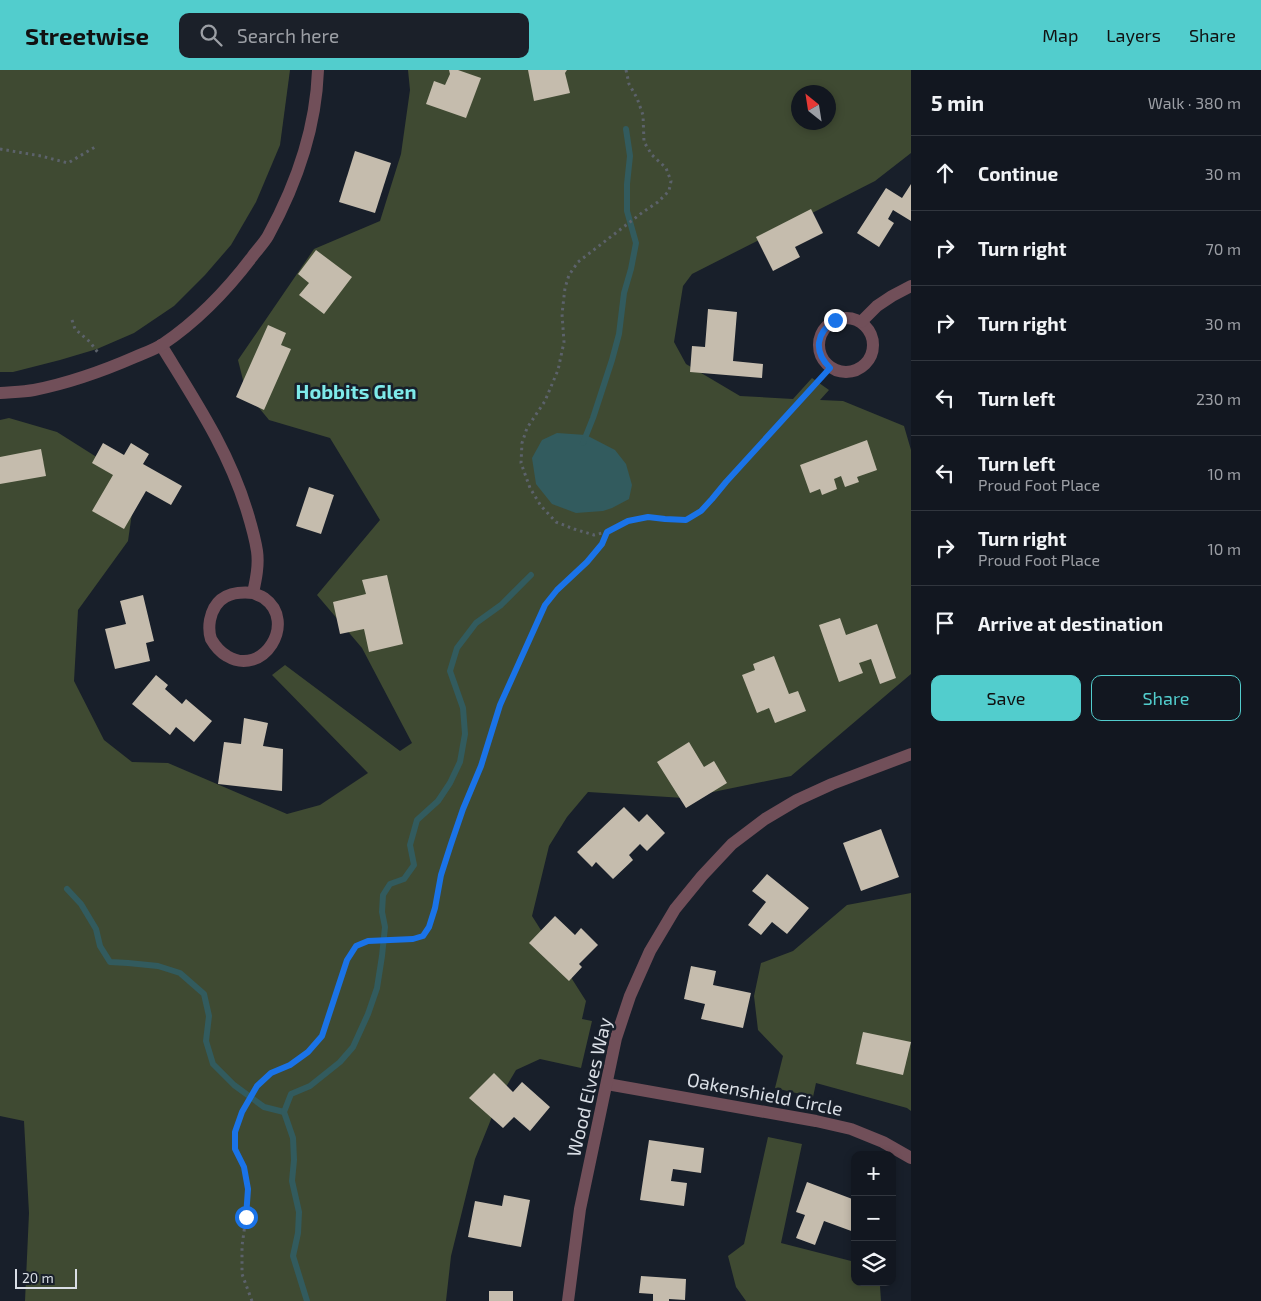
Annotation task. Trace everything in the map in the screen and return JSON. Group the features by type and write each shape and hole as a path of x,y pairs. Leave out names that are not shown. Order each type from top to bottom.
{"street":[{"path":"0,393 32,390 77,379 107,368 161,345 189,324 212,303 240,273 267,237 286,200 300,167 310,129 317,91 318,70"},
{"path":"861,322 877,306 911,286"},
{"path":"845,318 853,318 861,322 869,330 873,340 873,348 869,360 860,369 851,372 841,372 830,368 820,353 819,344 820,336 826,326 835,320 845,318"},
{"path":"161,345 224,451 239,486 250,520 257,552 257,576 254,593"},
{"path":"239,592 254,593 271,604 276,614 278,626 276,638 268,651 258,658 243,661 233,659 219,651 211,639 209,626 212,613 218,603 226,596 239,592"},
{"name":"Wood Elves Way","path":"568,1301 580,1209 616,1038 630,996 650,951 675,909 732,844 766,818 789,804 832,784 911,754"},
{"name":"Oakenshield Circle","path":"607,1084 851,1129 883,1142 911,1158"}],"path":[{"path":"626,70 629,84 637,98 643,116 644,142 652,155 666,168 671,181 669,191 658,202 578,262 570,275 565,288 562,314 564,342 558,370 545,401 527,428 522,443 521,463 530,488 541,506 556,522 594,535 607,532 628,521 648,517 686,520 701,511 830,368"},
{"path":"0,150 41,156 68,163 94,146"},
{"path":"72,320 75,329 98,351 107,368"},
{"path":"252,1301 242,1274 242,1246 248,1189 244,1167 235,1149 235,1132 242,1112 257,1086 271,1073 290,1065 308,1052 322,1036 347,960 356,946 368,941 413,939 423,936 429,927 435,908 441,875 463,809 481,766 500,705 545,605 557,590 587,562 602,544 607,532"}],"shaded area":[{"path":"0,70 290,70 280,145 256,202 231,245 205,275 174,306 134,333 97,349 13,372 0,372"},
{"path":"408,70 911,70 911,153 875,181 692,274 683,286 674,342 686,364 740,396 793,399 812,378 829,390 820,400 843,401 904,426 911,450 911,674 791,776 684,798 588,792 567,817 549,846 532,916 586,1001 582,1019 592,1021 581,1068 540,1059 516,1070 500,1097 475,1159 451,1256 446,1301 25,1301 29,1213 24,1121 0,1116 0,420 9,418 57,432 125,475 133,506 128,541 78,610 74,681 104,740 132,762 168,763 287,814 320,805 368,773 272,675 285,665 400,751 412,743 362,648 317,595 380,520 330,438 269,420 246,392 238,360 314,249 380,221 401,154 410,90"},
{"path":"557,433 586,435 615,450 626,464 632,485 629,499 603,511 576,513 552,504 536,484 532,458 542,440"},
{"path":"911,893 911,1111 907,1108 816,1083 813,1097 775,1088 783,1056 758,1030 754,996 761,963 793,951 847,905"},
{"path":"768,1137 802,1144 781,1243 851,1261 851,1286 880,1286 881,1301 746,1301 736,1287 728,1256 744,1244"}],"building":[{"path":"449,70 458,70 481,78 466,118 426,104 434,81 445,85 450,74"},
{"path":"528,70 567,70 565,73 570,93 534,101"},
{"path":"355,151 391,163 375,213 339,202"},
{"path":"911,184 911,221 893,210 888,219 894,223 879,247 857,233 886,188 902,198"},
{"path":"811,209 823,233 795,247 800,257 773,271 756,237"},
{"path":"316,250 352,277 324,314 299,295 309,283 298,274"},
{"path":"708,309 737,312 733,361 763,364 762,378 690,372 692,346 705,347"},
{"path":"268,325 286,333 281,345 291,349 264,410 236,397"},
{"path":"867,440 877,470 857,477 859,482 845,487 841,476 834,479 837,489 822,495 820,489 810,493 800,465"},
{"path":"103,443 124,455 131,443 149,454 143,464 182,486 171,505 146,491 124,529 92,511 113,475 92,463"},
{"path":"41,449 46,476 0,484 0,457"},
{"path":"309,487 334,495 321,534 296,526"},
{"path":"387,575 403,644 369,652 364,629 340,634 333,602 366,594 362,580"},
{"path":"143,595 154,641 146,643 150,661 115,669 105,629 126,624 120,601"},
{"path":"840,618 846,635 877,624 896,678 880,684 871,659 859,663 863,673 839,682 819,625"},
{"path":"774,656 789,694 798,691 806,711 775,723 769,708 757,713 742,675 755,670 753,664"},
{"path":"156,675 168,685 165,689 182,704 186,699 212,721 194,742 176,727 170,735 132,704"},
{"path":"244,718 268,723 263,746 283,749 282,791 218,784 224,742 241,744"},
{"path":"689,742 704,767 714,761 727,783 686,808 657,762"},
{"path":"624,807 639,822 647,814 665,833 647,851 640,844 629,855 633,860 613,879 596,862 592,867 577,852"},
{"path":"881,829 899,877 861,891 843,843"},
{"path":"767,874 809,908 787,934 772,922 761,935 748,925 766,902 752,891"},
{"path":"555,916 575,935 581,928 598,945 579,964 582,967 569,981 529,943"},
{"path":"691,966 716,971 713,985 751,993 743,1028 701,1019 705,1004 684,999"},
{"path":"863,1032 911,1042 903,1075 856,1064"},
{"path":"494,1073 513,1092 522,1082 550,1107 530,1131 514,1117 503,1128 469,1098"},
{"path":"649,1140 704,1148 701,1173 673,1169 671,1181 687,1183 684,1206 640,1200"},
{"path":"807,1182 851,1198 851,1231 824,1221 815,1245 796,1238 805,1215 796,1212"},
{"path":"504,1195 530,1200 521,1247 468,1237 475,1201 502,1206"},
{"path":"641,1276 686,1279 685,1300 653,1301 653,1294 639,1293"},
{"path":"489,1291 513,1291 513,1301 489,1301"}],"waterway":[{"path":"583,443 593,418 619,334 624,293 636,243 627,211 630,156 626,129"},
{"path":"307,1301 293,1256 298,1233 299,1212 292,1181 294,1160 293,1138 284,1112 291,1094 310,1086 340,1062 353,1047 368,1014 377,988 382,956 385,927 382,912 383,895 390,884 404,879 414,865 410,845 417,820 438,801 450,783 460,762 465,734 463,708 450,671 457,648 476,623 501,605 531,575"},
{"path":"67,889 81,904 96,929 100,946 110,962 158,966 180,973 204,994 209,1016 206,1041 213,1064 234,1085 264,1107 284,1112"}],"district":[{"name":"Hobbits Glen","path":"356,392"}],"route":[{"path":"246,1217 248,1189 244,1167 235,1149 235,1132 242,1112 257,1086 271,1073 290,1065 308,1052 322,1036 347,960 356,946 368,941 413,939 423,936 429,927 435,908 441,875 463,809 481,766 500,705 545,605 557,590 587,562 602,544 607,532 628,521 648,517 686,520 701,511 830,368 820,353 819,344 820,336 826,326 835,320"}]}
